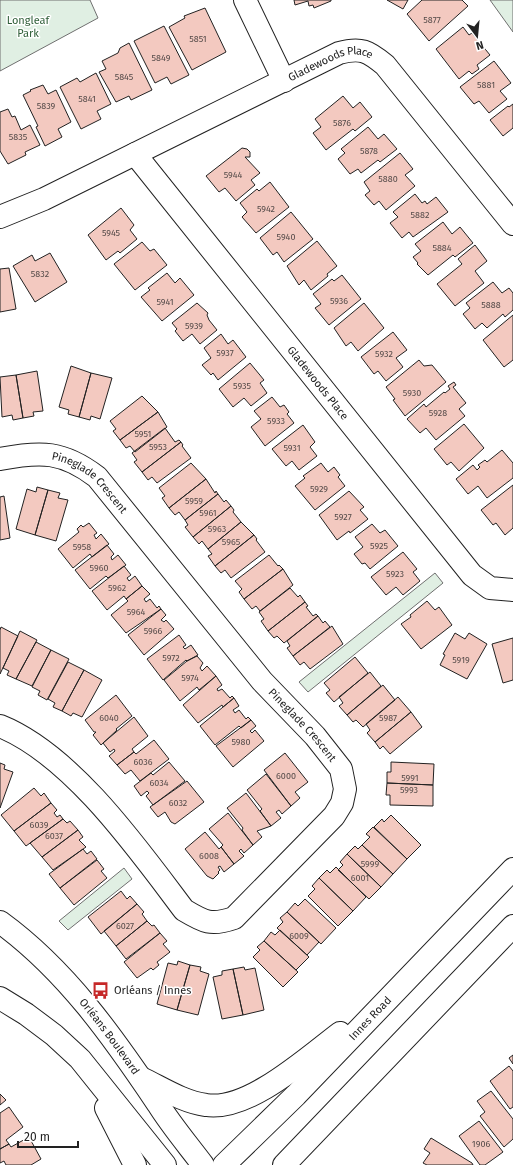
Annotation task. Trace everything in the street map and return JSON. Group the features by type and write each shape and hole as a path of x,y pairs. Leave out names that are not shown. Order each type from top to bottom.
{"street":[{"path":"245,0 284,81"},
{"name":"Gladewoods Place","path":"0,217 44,199 339,53 350,50 361,50 371,53 385,65 513,224"},
{"name":"Gladewoods Place","path":"135,154 472,575 490,588 513,590"},
{"name":"Pineglade Crescent","path":"0,459 26,454 66,458 82,466 97,477 262,681 315,736 341,769 344,789 342,804 334,816 234,918 218,924 200,920 184,910 104,809 50,756 0,726"},
{"name":"Innes Road","path":"224,1165 296,1095 403,981 513,869"},
{"name":"Orléans Boulevard","path":"0,922 64,978 142,1078 158,1105 203,1165"},
{"path":"284,1165 513,926"},
{"path":"142,1078 172,1094 205,1105 217,1106 241,1101 280,1079 358,1019 403,981"},
{"path":"0,998 54,1034 80,1060 165,1165"},
{"path":"80,1060 123,1138 135,1165"},
{"path":"302,1165 333,1114"}],"green space":[{"name":"Longleaf Park","path":"0,0 90,0 98,18 0,71"},
{"path":"490,0 513,0 513,32"},
{"path":"435,573 443,583 308,692 299,682"},
{"path":"124,868 132,879 68,930 59,921"}],"building":[{"path":"294,0 331,1 314,8 313,5 309,6 308,1 295,5"},
{"path":"387,0 408,0 403,9"},
{"path":"422,0 462,0 468,6 429,41 407,14"},
{"path":"205,8 226,52 192,70 169,27 185,18 184,16"},
{"path":"164,26 189,75 171,84 167,77 155,83 134,41"},
{"path":"463,27 469,35 472,33 490,55 477,65 479,69 472,74 469,71 459,79 436,49"},
{"path":"129,43 152,90 131,100 129,96 116,102 99,72 106,69 102,61 118,53 120,48"},
{"path":"494,61 511,83 500,91 507,99 489,113 479,101 474,104 460,87"},
{"path":"96,73 111,104 97,111 101,119 81,129 60,87 77,78 80,82"},
{"path":"43,85 48,94 56,90 71,122 58,129 62,137 45,146 36,127 38,126 23,95 31,91 30,90"},
{"path":"343,96 353,108 360,102 372,117 355,131 353,129 326,150 313,133 321,127 315,119"},
{"path":"513,104 513,128 503,136 490,120 508,106 509,107"},
{"path":"8,109 12,117 15,116 21,130 30,125 40,145 25,152 26,155 8,164 0,151 0,112"},
{"path":"368,127 378,139 384,134 397,149 380,162 378,160 361,173 358,169 350,174 338,159 345,153 341,149"},
{"path":"242,148 247,149 250,152 250,157 245,157 260,173 251,180 255,185 236,201 225,188 219,192 206,176"},
{"path":"400,153 413,169 405,175 415,186 386,210 379,201 374,205 365,195 370,191 364,182"},
{"path":"270,182 289,207 256,233 242,217 247,212 240,203 257,189 259,191"},
{"path":"415,194 422,203 425,201 427,204 436,197 448,212 413,237 409,232 402,238 390,223 398,217 393,212"},
{"path":"121,208 134,225 130,230 137,239 120,253 118,251 106,260 88,235"},
{"path":"291,212 313,239 284,262 277,252 273,255 260,238"},
{"path":"443,222 452,234 460,227 473,243 455,257 453,255 428,275 417,264 418,263 413,257 421,251 415,244"},
{"path":"317,241 337,266 327,274 328,276 311,290 304,280 299,285 287,266"},
{"path":"142,242 150,251 154,249 167,265 135,290 114,264"},
{"path":"475,245 487,261 475,271 484,283 455,306 437,284 462,264 458,259"},
{"path":"50,253 67,282 35,302 13,266 32,255 35,261"},
{"path":"9,268 16,309 0,312 0,269"},
{"path":"167,273 175,283 180,278 194,295 162,321 141,297 150,290 148,288"},
{"path":"342,275 361,299 329,325 315,308 321,304 313,294 332,279 334,281"},
{"path":"493,282 502,293 509,288 513,293 513,310 505,317 503,314 487,328 482,323 475,329 463,314 470,308 466,303"},
{"path":"197,303 208,313 207,315 209,320 217,330 200,344 192,334 183,341 175,331 177,329 172,323"},
{"path":"364,303 384,328 358,351 351,342 346,346 334,328"},
{"path":"513,315 513,360 504,367 483,340"},
{"path":"393,332 407,350 396,358 403,367 386,381 378,371 374,374 361,357"},
{"path":"221,334 228,344 233,340 246,357 218,380 213,373 211,375 202,365 211,358 204,348"},
{"path":"419,360 424,366 432,365 446,382 405,416 393,400 395,399 386,387"},
{"path":"250,363 264,380 260,383 267,393 251,406 244,398 233,407 219,389"},
{"path":"71,366 91,373 79,417 68,414 69,410 59,407"},
{"path":"37,371 43,411 33,412 34,416 23,418 16,375"},
{"path":"91,373 112,378 100,419 91,416 90,420 79,417"},
{"path":"16,375 23,418 13,420 12,415 2,417 0,377"},
{"path":"454,382 456,385 453,387 466,403 459,409 465,416 436,440 426,428 420,433 407,419 424,404 426,407 444,392 445,393 450,389 448,386"},
{"path":"142,396 158,412 120,440 113,431 116,429 110,421"},
{"path":"272,397 280,407 284,405 289,412 287,414 294,423 265,446 251,427 261,419 254,411"},
{"path":"158,412 167,427 135,452 130,446 126,448 120,440"},
{"path":"464,424 484,448 459,471 451,462 447,465 434,449"},
{"path":"303,425 315,442 310,447 317,456 299,470 292,461 286,466 272,449"},
{"path":"165,428 175,442 179,440 181,442 142,472 134,462 137,460 132,453"},
{"path":"181,442 183,445 182,446 191,458 157,483 152,477 148,480 142,472"},
{"path":"502,450 513,463 513,478 487,498 478,486 468,494 456,479 473,465 477,470 480,467 478,465 485,460 487,462"},
{"path":"191,463 206,479 169,508 162,498 165,496 159,488"},
{"path":"321,463 328,472 334,467 340,475 338,477 345,486 315,510 295,486 305,478 303,476"},
{"path":"206,479 215,493 216,491 218,494 185,520 179,512 175,515 169,508"},
{"path":"513,485 513,528 505,535 496,523 493,525 481,510"},
{"path":"37,487 48,490 35,535 16,529 27,489 36,492"},
{"path":"48,490 60,493 58,498 68,500 56,541 35,535"},
{"path":"349,491 364,507 360,510 368,519 350,533 349,531 337,540 319,515"},
{"path":"218,494 224,502 226,500 231,506 193,537 185,527 188,525 185,520"},
{"path":"4,496 10,538 0,540 0,497"},
{"path":"231,506 234,510 233,512 241,522 208,549 202,541 199,544 193,537"},
{"path":"241,522 254,535 215,566 208,556 212,554 208,549"},
{"path":"89,523 97,533 94,535 96,539 101,534 109,544 92,557 90,554 73,568 58,549 79,532 77,529 81,525 83,527"},
{"path":"372,524 380,533 385,530 398,546 370,569 365,563 362,564 354,554 363,547 355,537"},
{"path":"254,535 265,552 231,578 225,570 221,573 215,566"},
{"path":"107,545 114,554 111,557 112,560 118,555 126,565 108,578 106,576 90,589 75,570"},
{"path":"403,552 417,569 413,572 420,581 403,595 396,587 386,595 371,577"},
{"path":"269,555 278,566 279,565 283,569 244,599 239,592 242,589 235,581"},
{"path":"124,566 131,575 127,578 129,581 135,576 142,586 126,599 124,596 107,610 92,591"},
{"path":"283,569 293,585 260,611 256,606 252,609 244,599"},
{"path":"142,586 150,594 144,599 146,602 150,599 157,608 159,606 161,609 126,633 111,615 128,601 126,599"},
{"path":"290,588 298,597 300,595 305,602 268,631 261,621 264,619 259,612"},
{"path":"427,601 435,610 439,607 452,625 421,649 401,624 411,617 410,615"},
{"path":"305,602 308,606 306,607 313,616 316,614 318,616 284,643 277,636 274,638 268,631"},
{"path":"161,609 166,615 161,620 164,622 166,620 174,629 144,655 128,635"},
{"path":"318,616 323,623 325,621 330,627 293,656 287,648 290,646 287,641"},
{"path":"332,626 343,644 310,669 304,662 300,665 293,656"},
{"path":"1,627 18,636 0,674 0,630"},
{"path":"20,631 37,640 16,679 7,675 9,671 3,668"},
{"path":"455,633 465,639 469,633 487,644 467,679 440,665 445,655 443,654"},
{"path":"179,635 186,645 183,647 185,649 191,645 198,655 187,661 186,660 163,680 147,659"},
{"path":"513,638 513,680 503,683 492,644"},
{"path":"36,642 51,650 32,686 16,679"},
{"path":"51,650 69,659 47,700 38,695 40,691 32,687"},
{"path":"197,656 203,663 200,668 202,671 207,666 216,676 199,690 197,687 180,701 164,680 187,661"},
{"path":"355,657 368,673 334,702 326,693 330,690 324,683"},
{"path":"68,662 84,670 62,711 53,707 55,703 48,699"},
{"path":"84,670 102,680 82,717 73,713 71,716 62,711"},
{"path":"370,672 381,686 347,715 339,706 343,703 339,697"},
{"path":"216,676 222,685 217,689 218,691 222,689 230,698 232,696 234,698 198,723 183,705"},
{"path":"383,685 395,700 363,727 356,720 353,722 347,715"},
{"path":"116,695 132,716 116,729 117,730 101,745 93,735 96,732 94,732 85,720"},
{"path":"398,697 411,712 375,742 367,733 370,730 366,724"},
{"path":"234,698 239,706 233,710 235,713 239,710 246,719 248,717 251,720 241,728 239,726 215,745 200,726"},
{"path":"411,712 422,727 390,754 383,746 380,749 375,742"},
{"path":"134,717 148,736 132,749 134,752 117,765 109,756 115,751 114,749 110,752 103,743"},
{"path":"251,720 256,726 250,731 252,733 255,730 264,741 233,767 216,746"},
{"path":"154,740 169,759 140,781 131,770 125,774 117,765 134,752 136,754"},
{"path":"285,753 308,782 295,792 300,798 291,806 264,770"},
{"path":"169,762 185,781 153,805 146,796 149,793 147,791 141,796 134,786 151,773 153,775"},
{"path":"391,762 434,764 433,785 387,783 387,772 391,772"},
{"path":"0,763 5,765 4,769 13,772 0,808"},
{"path":"266,774 291,806 282,814 279,810 276,812 281,818 271,826 260,811 262,809 247,790"},
{"path":"187,781 204,802 175,824 171,822 165,812 158,817 150,807"},
{"path":"387,783 433,785 433,806 390,805 390,795 386,795"},
{"path":"34,788 41,796 44,793 51,803 14,831 1,815"},
{"path":"246,793 271,826 257,831 262,837 253,845 242,830 243,828 227,808"},
{"path":"51,803 57,810 54,813 57,817 60,815 63,819 26,846 14,831"},
{"path":"228,813 253,845 244,853 241,849 239,851 244,856 234,864 221,847 223,845 209,829"},
{"path":"391,815 421,845 407,859 374,827 382,819 384,822"},
{"path":"63,819 67,823 70,821 78,830 42,857 30,843"},
{"path":"373,827 407,859 393,874 362,845 370,837 366,834"},
{"path":"78,830 83,837 79,840 86,847 53,870 42,857"},
{"path":"205,832 219,849 221,847 234,864 224,872 220,866 218,867 220,870 218,872 219,873 213,879 207,876 185,849"},
{"path":"362,845 393,874 381,887 347,854 355,846 358,849"},
{"path":"83,849 87,854 91,851 97,859 60,888 49,874"},
{"path":"347,854 381,887 369,899 338,870 343,865 340,862"},
{"path":"97,860 104,869 101,871 107,878 74,905 60,888"},
{"path":"336,867 366,897 353,911 319,878 327,870 330,873"},
{"path":"319,878 353,911 338,926 308,896 315,889 312,886"},
{"path":"121,891 127,899 130,896 137,904 101,934 88,917"},
{"path":"305,899 336,928 321,944 287,912 295,903 298,906"},
{"path":"137,904 144,912 142,914 147,921 116,946 104,931"},
{"path":"287,912 319,942 307,955 277,928 283,922 280,918"},
{"path":"147,921 152,926 154,925 160,933 126,959 116,946"},
{"path":"280,930 309,957 296,970 264,941 271,932 275,935"},
{"path":"160,933 167,941 163,944 170,952 157,962 159,965 153,970 151,968 137,978 124,962"},
{"path":"264,941 298,972 283,987 253,957 260,950 257,947"},
{"path":"178,961 190,965 177,1010 157,1004 168,963 177,965"},
{"path":"190,965 201,967 200,971 209,974 198,1015 177,1010"},
{"path":"244,967 245,970 255,968 264,1010 243,1015 233,969"},
{"path":"233,969 243,1015 222,1019 213,977 222,975 222,971"},
{"path":"513,1055 513,1064 509,1058"},
{"path":"509,1066 513,1071 513,1107 510,1109 490,1081"},
{"path":"491,1091 513,1119 513,1139 504,1147 480,1116 485,1112 477,1101"},
{"path":"0,1094 6,1100 0,1105"},
{"path":"9,1107 23,1127 6,1140 9,1144 0,1149 0,1113"},
{"path":"479,1121 503,1152 485,1165 480,1165 459,1136"},
{"path":"29,1137 41,1159 31,1165 6,1165 4,1161 0,1163 0,1149 9,1144 11,1147"},
{"path":"431,1138 473,1165 427,1165 423,1163 430,1153 424,1149"}],"place":[{"name":"Orléans / Innes","path":"101,990"}]}
